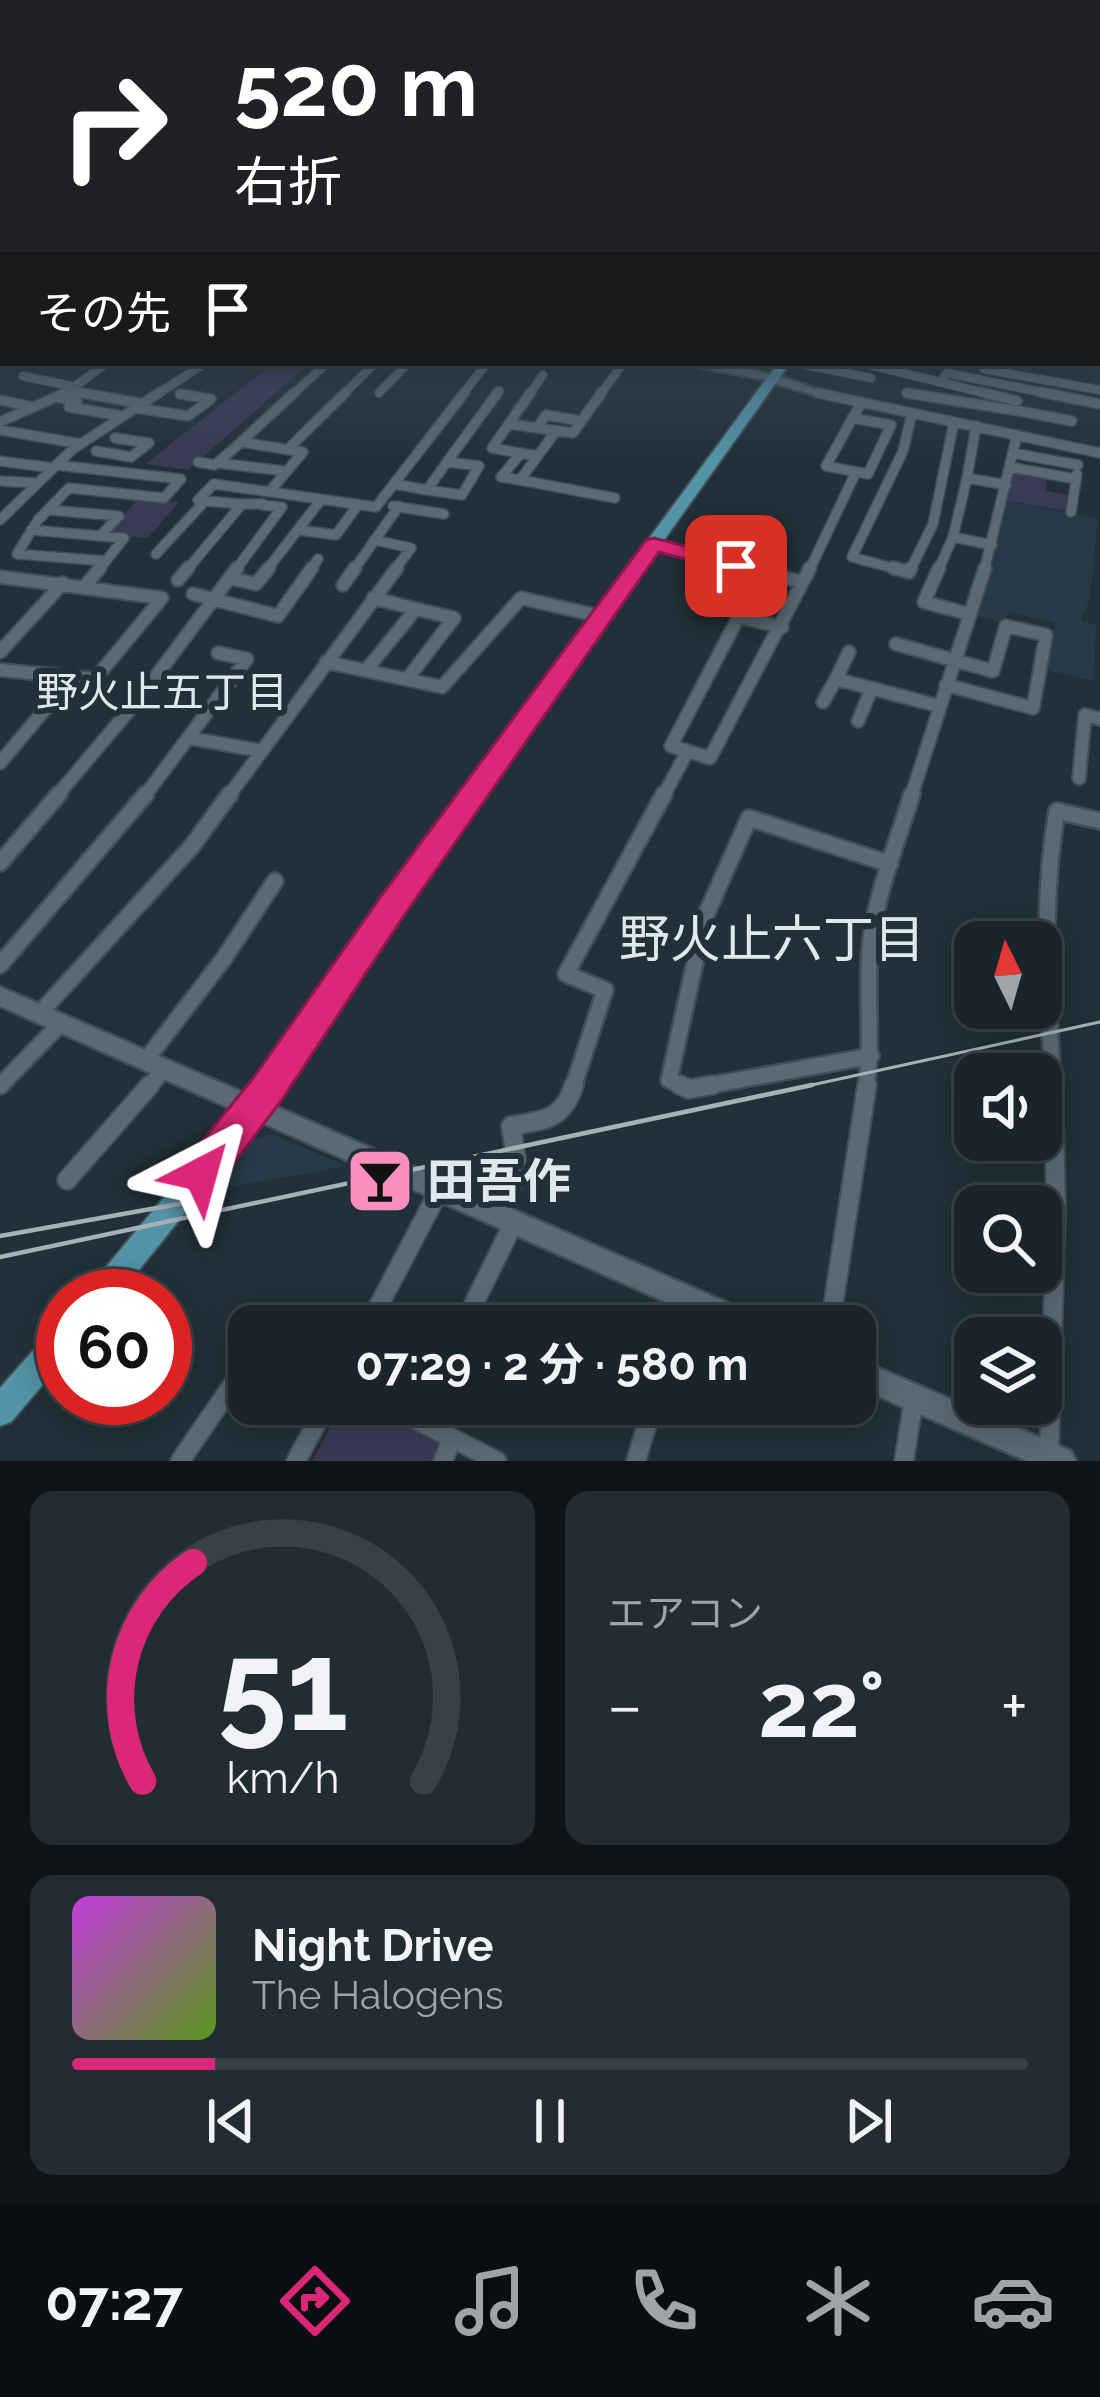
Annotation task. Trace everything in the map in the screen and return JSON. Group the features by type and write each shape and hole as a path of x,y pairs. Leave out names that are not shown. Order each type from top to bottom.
{"main road":[{"path":"718,366 778,371 818,393"},
{"path":"122,1269 253,1108 393,904 778,371"},
{"path":"0,996 704,1305"},
{"path":"0,1411 36,1369"},
{"path":"876,1381 1019,1452 1055,1458"}],"street":[{"path":"0,426 59,398 103,366"},
{"path":"0,520 81,444 200,366"},
{"path":"218,463 324,366"},
{"path":"287,450 372,366"},
{"path":"379,393 405,366"},
{"path":"380,504 485,366"},
{"path":"509,424 572,434 621,366"},
{"path":"811,366 871,378"},
{"path":"943,366 992,382 1100,404"},
{"path":"984,369 1027,368 1100,390"},
{"path":"833,1305 871,1056 867,995 871,940 890,864 992,545 1013,453 1015,407 1027,368"},
{"path":"904,371 942,379"},
{"path":"966,374 947,373 938,385 987,395 1039,418 1068,422"},
{"path":"963,390 966,374"},
{"path":"23,376 188,416 212,399 180,394"},
{"path":"537,456 492,448 543,376"},
{"path":"987,395 992,382"},
{"path":"427,490 499,392"},
{"path":"818,393 1100,453"},
{"path":"907,393 1015,407"},
{"path":"59,398 77,401 69,407 122,416"},
{"path":"0,400 34,407"},
{"path":"853,418 891,425 868,474 826,466 861,403"},
{"path":"0,413 12,417"},
{"path":"912,413 903,451 852,557 910,572 933,524 953,422"},
{"path":"537,428 546,415 581,421"},
{"path":"0,426 81,444"},
{"path":"969,614 924,602 953,537 976,427"},
{"path":"520,480 556,430"},
{"path":"96,452 131,457 149,443 116,438"},
{"path":"429,438 462,442"},
{"path":"241,442 303,452 262,506"},
{"path":"1071,512 1081,449"},
{"path":"520,453 501,477 615,498"},
{"path":"1013,453 1078,465"},
{"path":"0,460 181,479 164,498 69,488"},
{"path":"198,462 285,472"},
{"path":"394,484 463,495 478,466 448,462"},
{"path":"1010,467 1076,479"},
{"path":"87,468 31,530 17,554 105,561"},
{"path":"763,572 671,746 710,758 782,627 856,472"},
{"path":"967,478 1006,485"},
{"path":"0,481 37,483"},
{"path":"0,863 142,694 282,507 198,500 214,484 444,514"},
{"path":"156,554 205,501"},
{"path":"229,578 256,584 320,501"},
{"path":"178,580 242,504"},
{"path":"299,530 343,536 357,506"},
{"path":"343,585 399,506"},
{"path":"49,509 119,516 101,536"},
{"path":"31,530 124,538 86,585"},
{"path":"953,537 992,545"},
{"path":"0,1085 192,846 411,548 374,539"},
{"path":"654,544 801,582"},
{"path":"193,594 278,616 318,559"},
{"path":"0,577 163,598 95,679 5,670 0,682"},
{"path":"0,652 62,584"},
{"path":"373,598 454,618 407,678"},
{"path":"326,662 442,687 521,598 603,617"},
{"path":"368,669 416,609"},
{"path":"739,616 782,627"},
{"path":"896,644 993,671 1006,626 1046,635 1033,708 946,685"},
{"path":"823,702 849,652"},
{"path":"0,965 84,871 248,659 218,653"},
{"path":"0,763 72,677"},
{"path":"836,679 939,706"},
{"path":"858,721 872,688"},
{"path":"1079,778 1085,716 1100,719"},
{"path":"189,738 262,751"},
{"path":"471,1305 506,1218 518,1172 512,1126 556,1118 567,1108 605,989 566,974 687,752"},
{"path":"1055,1458 1056,1128 1046,951 1051,838 1057,811 1100,821"},
{"path":"871,1056 688,1089 669,1080 705,917 749,818 890,864"},
{"path":"67,1180 155,1064 275,880"},
{"path":"379,1305 440,1189"},
{"path":"686,1305 688,1298"},
{"path":"180,1461 228,1391"},
{"path":"904,1461 914,1396"},
{"path":"296,1461 316,1425"},
{"path":"436,1425 452,1439 497,1461"},
{"path":"636,1461 647,1425"},
{"path":"443,1461 452,1439"}],"shaded area":[{"path":"270,366 307,366 188,470 145,464"},
{"path":"1014,471 1047,477 1045,491 1067,495 1067,511 1003,500"},
{"path":"139,498 179,502 148,538 106,535"},
{"path":"1003,500 1098,518 1090,599 1081,620 1096,625 1094,681 1046,670 1055,623 1009,612 1004,623 976,616"},
{"path":"273,1134 347,1166 204,1192 249,1140"},
{"path":"331,1425 403,1425 438,1442 437,1461 313,1461"}],"railway":[{"path":"803,1087 1100,1022"},
{"path":"803,1087 812,1085"},
{"path":"0,1257 803,1087"},
{"path":"798,1088 803,1087"},
{"path":"0,1236 201,1200"}],"place":[{"name":"田吾作","path":"380,1181"}],"district":[{"name":"野火止五丁目","path":"162,692"},
{"name":"野火止六丁目","path":"772,939"}],"route":[{"path":"201,1174 267,1089 393,904 654,544 736,566"}]}
